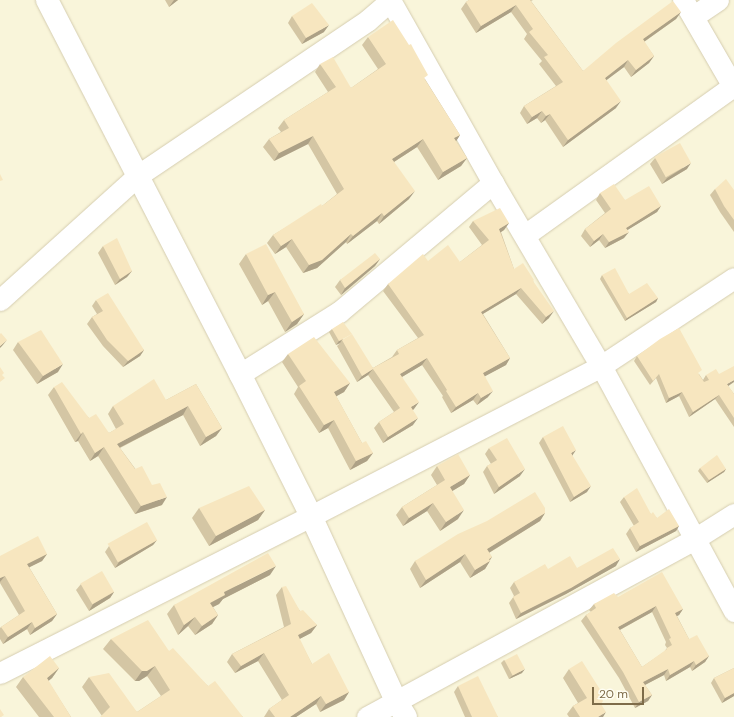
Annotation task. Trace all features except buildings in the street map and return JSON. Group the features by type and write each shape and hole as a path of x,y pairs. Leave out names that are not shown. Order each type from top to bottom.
{"street":[{"path":"47,0 240,374 311,516 401,709"},
{"path":"0,300 137,176 368,20 391,0 493,183 601,366 734,610"},
{"path":"525,235 734,87 688,8 718,0"},
{"path":"240,374 339,312 493,183"},
{"path":"0,673 311,516 601,366 734,278"},
{"path":"367,717 401,709 696,538 734,514"}],"shaded area":[{"path":"0,0 734,0 734,717 0,717"}]}
